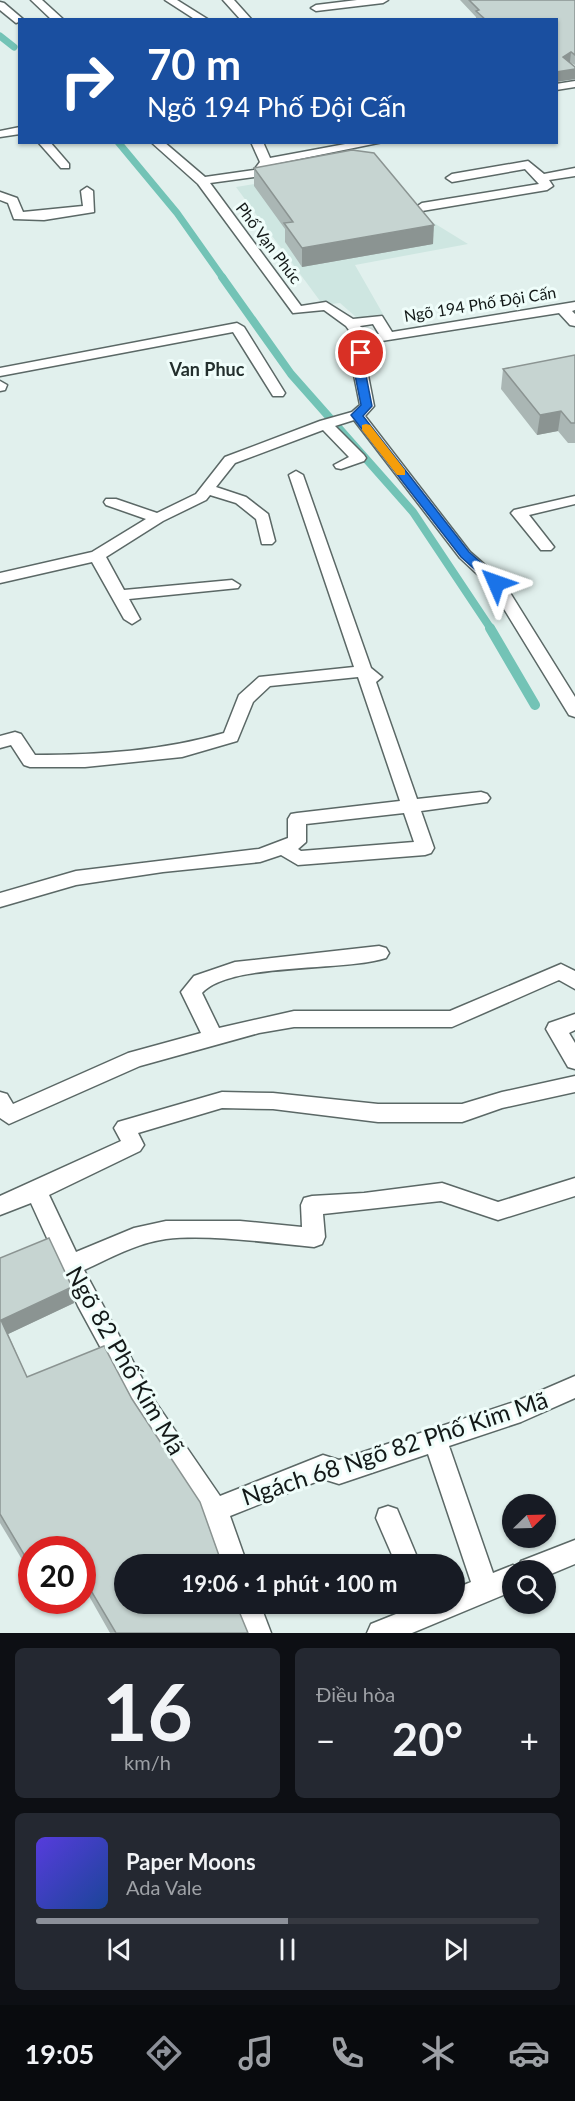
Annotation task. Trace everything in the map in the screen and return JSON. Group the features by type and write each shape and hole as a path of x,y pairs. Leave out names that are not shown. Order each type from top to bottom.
{"lane":[{"path":"36,0 57,18"},
{"path":"170,0 201,18"},
{"path":"228,0 245,18"},
{"path":"316,8 383,0"},
{"path":"1,5 17,2"},
{"path":"1,5 18,19"},
{"path":"558,87 575,84"},
{"path":"0,134 18,130"},
{"path":"45,144 65,166"},
{"name":"Phố Vạn Phúc","path":"158,144 202,181 298,310 326,306 351,323 363,340"},
{"path":"258,144 266,162"},
{"path":"202,181 258,173 266,162 367,144"},
{"path":"422,207 547,186 528,165 452,178"},
{"path":"541,178 575,172"},
{"path":"0,196 13,201 18,216 44,216 90,209 87,190"},
{"path":"568,307 575,322"},
{"name":"Ngõ 194 Phố Đội Cấn","path":"363,340 483,323 568,307"},
{"path":"351,323 377,319 387,335"},
{"path":"0,372 237,327 278,393"},
{"path":"0,578 97,556 158,518 201,497 230,460 325,424 357,415 367,406 359,365 363,340"},
{"path":"357,415 465,555 496,583 575,711"},
{"path":"325,424 359,458 341,465"},
{"path":"284,847 298,858 425,848 296,475"},
{"path":"207,489 241,500 262,517 267,541"},
{"path":"546,547 519,513 575,500"},
{"path":"111,502 158,518"},
{"path":"97,556 132,619"},
{"path":"119,595 232,585"},
{"path":"0,742 15,738 30,761 85,761 182,751 231,737 245,699 265,681 364,671 380,681"},
{"path":"0,900 76,878 163,865 260,855 297,842 297,819 481,798"},
{"path":"214,1038 191,992 201,981 235,969 379,953"},
{"path":"0,1100 9,1114 135,1059 259,1025 294,1019 452,1019 561,971 575,981"},
{"path":"575,1022 556,1029 575,1061"},
{"path":"0,1206 133,1145 125,1128 222,1100 273,1101 378,1113 462,1113 502,1100 575,1084"},
{"path":"70,1266 134,1238 166,1230 240,1231 314,1237 312,1205 364,1202 442,1192 498,1211 575,1187"},
{"name":"Ngõ 82 Phố Kim Mã","path":"36,1191 70,1266 144,1405 215,1510 230,1554"},
{"name":"Ngách 68 Ngõ 82 Phố Kim Mã","path":"215,1510 323,1467 339,1472 521,1410 575,1387"},
{"path":"435,1440 486,1589"},
{"path":"388,1518 404,1554"},
{"path":"555,1560 575,1552"},
{"path":"465,1597 502,1582"},
{"path":"251,1614 258,1633"},
{"path":"380,1633 422,1614"}],"shaded area":[{"path":"352,168 398,201 468,244 355,265 383,314 357,318 340,303 323,305 236,187"}],"building":[{"path":"469,0 575,0 575,55 571,52 563,57 575,69 558,72 558,18 484,18 476,11 479,10"},
{"path":"352,150 374,153 434,225 302,248 284,223 293,222 254,168"},
{"path":"575,355 575,423 571,423 561,411 540,415 503,369"},
{"path":"49,1238 72,1287 1,1320 27,1377 104,1346 132,1399 200,1502 218,1554 114,1554 114,1614 240,1614 248,1633 116,1633 96,1599 96,1536 18,1536 18,1544 0,1514 0,1258"}],"waterway":[{"path":"0,36 14,47"},
{"path":"120,144 177,213 223,278"},
{"path":"222,277 291,374 413,512 491,629"},
{"path":"490,628 535,705"}],"slow traffic":[{"path":"366,427 401,472"}],"district":[{"name":"Van Phuc","path":"207,370"}],"route":[{"path":"361,353 359,365 367,406 357,415 465,555 496,583"}]}
